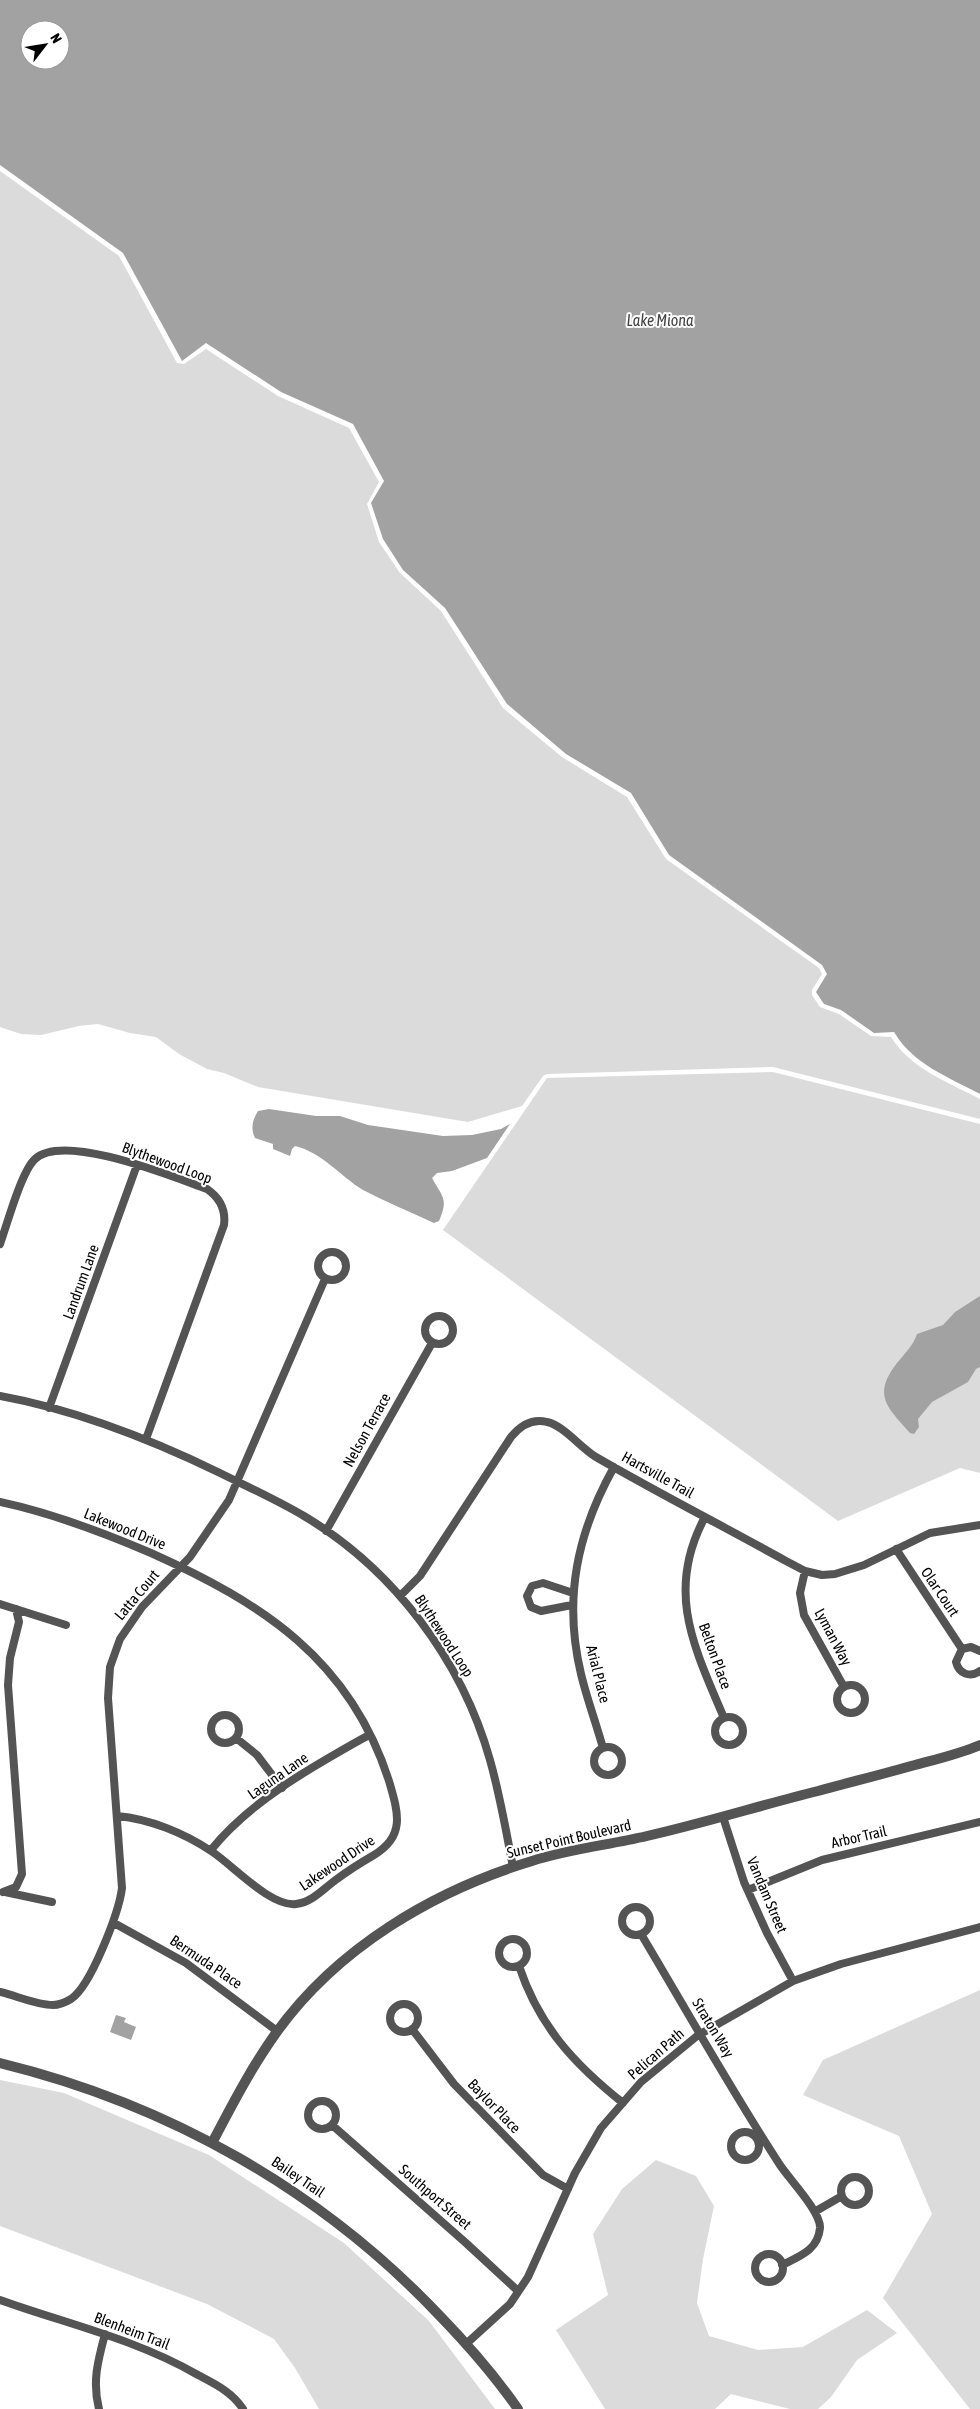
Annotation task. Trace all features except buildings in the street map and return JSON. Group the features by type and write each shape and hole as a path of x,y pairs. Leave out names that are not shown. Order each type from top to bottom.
{"street":[{"name":"Blythewood Loop","path":"0,1244 28,1168 42,1153 52,1150 76,1151 106,1156 207,1189 216,1195 221,1202 225,1218 220,1238 146,1439"},
{"name":"Landrum Lane","path":"49,1408 137,1165"},
{"name":"Latta Court","path":"0,1992 53,2005 71,1999 85,1984 114,1923 120,1904 122,1888 108,1698 110,1667 128,1624 190,1557 219,1516 238,1482 325,1279"},
{"name":"Nelson Terrace","path":"326,1531 432,1343"},
{"name":"Blythewood Loop","path":"0,1396 49,1408 146,1439 285,1505 326,1531 357,1554 400,1596 444,1656 468,1700 490,1759 513,1866"},
{"name":"Hartsville Trail","path":"400,1596 420,1576 518,1428 537,1421 558,1425 579,1445 614,1467 805,1570 822,1575 848,1572 930,1533 980,1526"},
{"name":"Arial Place","path":"603,1748 581,1675 572,1605 580,1551 590,1516 614,1467"},
{"name":"Lakewood Drive","path":"0,1502 31,1509 104,1534 180,1567 242,1599 279,1624 312,1653 337,1682 370,1735 384,1768 397,1816 395,1836 381,1851 306,1902 291,1904 276,1900 211,1850 167,1828 144,1820 116,1816"},
{"name":"Belton Place","path":"705,1516 697,1532 686,1568 686,1610 689,1630 724,1718"},
{"name":"Olar Court","path":"896,1549 962,1649"},
{"name":"Lyman Way","path":"805,1570 800,1593 804,1615 844,1687"},
{"path":"572,1605 541,1612 531,1607 528,1596 532,1586 543,1583 573,1593"},
{"path":"0,1604 66,1626"},
{"path":"2,1892 16,1887 22,1874 8,1685 10,1658 19,1622 16,1609"},
{"path":"980,1651 971,1647 962,1649 956,1662 960,1671 968,1675 980,1671"},
{"name":"Laguna Lane","path":"211,1850 231,1828 282,1788 370,1735"},
{"path":"236,1738 257,1755 282,1788"},
{"name":"Sunset Point Boulevard","path":"212,2143 248,2076 277,2031 328,1976 349,1957 396,1922 454,1890 513,1866 534,1860 723,1817 980,1745"},
{"name":"Vandam Street","path":"723,1817 748,1890 793,1981"},
{"name":"Arbor Trail","path":"748,1890 822,1860 980,1822"},
{"path":"2,1892 52,1902"},
{"name":"Bermuda Place","path":"114,1923 186,1962 277,2031"},
{"name":"Pelican Path","path":"466,2344 510,2304 540,2253 568,2189 601,2128 641,2082 701,2034 793,1981 841,1964 980,1927"},
{"name":"Straton Way","path":"641,1934 701,2034 759,2137 794,2185 816,2211"},
{"path":"519,1966 541,2017 566,2052 598,2083 623,2103"},
{"name":"Baylor Place","path":"412,2029 461,2091 543,2175 568,2189"},
{"name":"Bailey Trail","path":"0,2063 77,2084 144,2110 212,2143 274,2178 349,2232 425,2300 466,2344 518,2409"},
{"name":"Southport Street","path":"332,2125 518,2291"},
{"path":"782,2265 809,2252 813,2247 820,2227 816,2211 842,2196"},
{"name":"Blenheim Trail","path":"0,2300 140,2346 181,2365 229,2393 243,2409"},
{"path":"100,2409 95,2378 105,2334"}],"shaded area":[{"path":"0,171 119,256 177,363 184,364 206,349 278,396 349,428 379,482 367,504 379,542 400,573 441,611 503,708 562,757 627,797 666,859 819,968 822,974 812,990 812,995 820,1007 839,1014 871,1036 891,1037 909,1058 931,1074 980,1099 980,1119 773,1067 547,1074 543,1076 522,1106 468,1122 258,1087 224,1073 207,1069 179,1054 156,1037 130,1033 98,1024 79,1026 41,1035 21,1034 0,1027"},
{"path":"773,1072 980,1124 980,1473 960,1468 838,1521 443,1230 547,1078"},
{"path":"980,1990 980,2409 970,2409 883,2298 932,2214 899,2136 803,2095 823,2060"},
{"path":"0,2080 64,2093 209,2155 344,2243 429,2321 495,2409 319,2409 295,2368 274,2339 207,2304 0,2226"},
{"path":"656,2160 696,2176 714,2206 703,2259 697,2303 709,2336 758,2350 803,2347 867,2310 897,2333 857,2360 831,2397 818,2409 790,2409 731,2394 715,2409 605,2409 556,2330 608,2295 593,2234 622,2189"}],"water":[{"name":"Lake Miona","path":"0,0 980,0 980,1094 932,1069 911,1053 894,1032 874,1033 841,1010 824,1004 816,992 827,974 822,965 669,855 631,793 566,754 507,704 445,608 403,570 383,539 371,503 384,481 353,424 281,392 206,343 182,361 123,253 0,165"},
{"path":"269,1109 316,1116 340,1116 368,1125 443,1136 472,1135 501,1129 510,1124 487,1158 452,1171 437,1173 432,1178 444,1202 439,1221 434,1223 363,1190 323,1159 305,1149 295,1146 290,1156 273,1149 273,1144 255,1138 252,1127 256,1114 258,1111"},
{"path":"980,1296 980,1367 976,1369 968,1382 932,1402 918,1419 919,1427 914,1434 910,1433 889,1408 886,1400 884,1392 889,1374 911,1346 917,1334 943,1325 955,1312"},
{"path":"116,2015 126,2018 124,2022 136,2027 131,2040 110,2032"}]}
